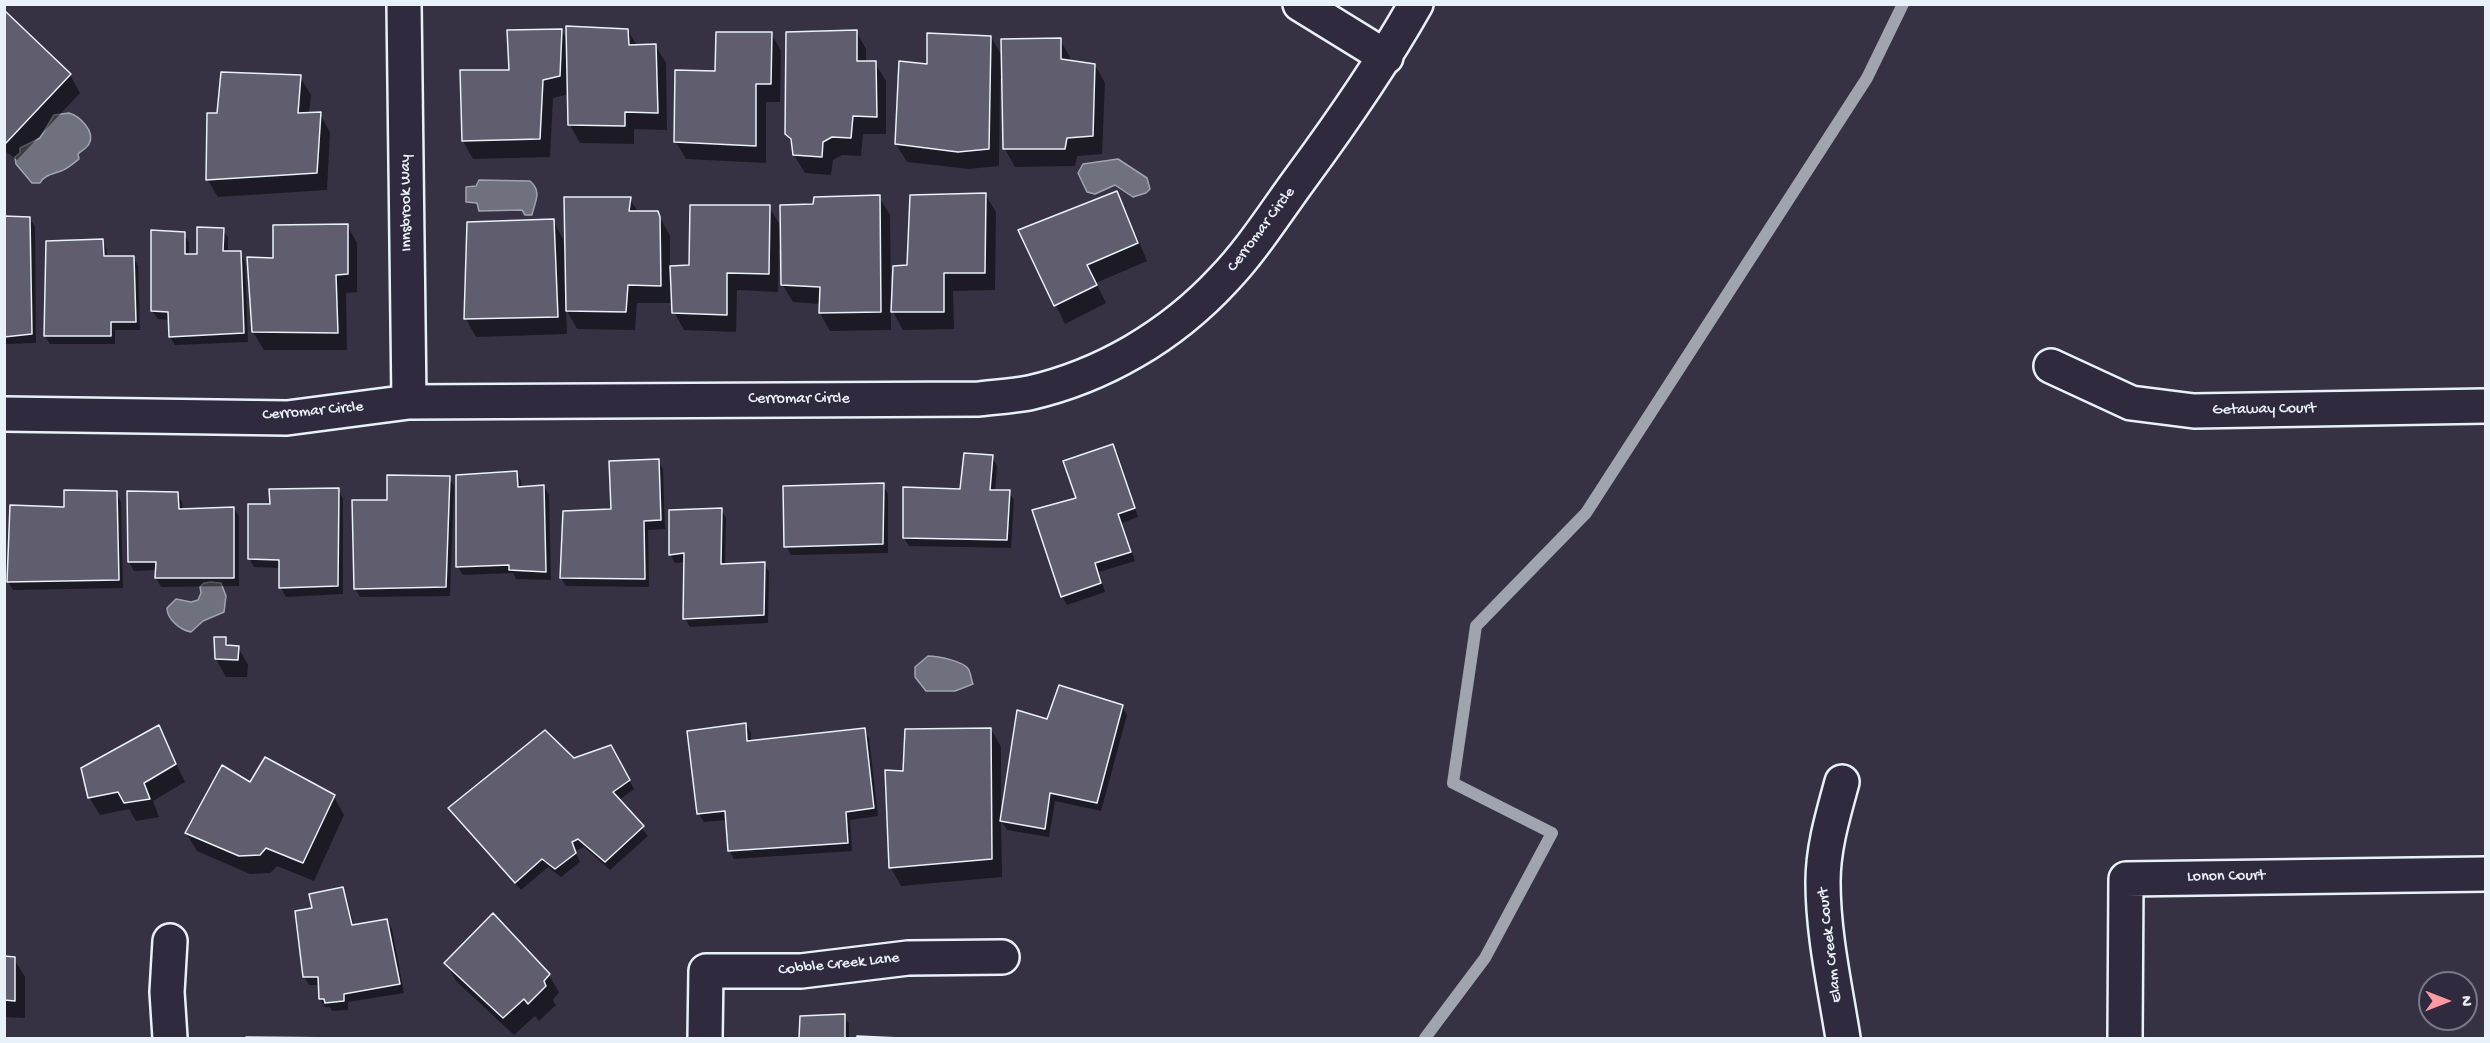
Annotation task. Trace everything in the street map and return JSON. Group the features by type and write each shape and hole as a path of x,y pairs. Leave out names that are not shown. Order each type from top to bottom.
{"street":[{"name":"Innsbrook Way","path":"404,4 409,402"},
{"path":"1300,4 1386,57"},
{"name":"Cerromar Circle","path":"4,414 287,418 409,402 979,399 1029,393 1089,374 1134,352 1176,324 1223,280 1359,99 1416,4"},
{"name":"Getaway Court","path":"2051,366 2131,403 2194,411 2486,406"},
{"name":"Elam Creek Court","path":"1842,782 1829,831 1823,881 1843,1038"},
{"name":"Lonon Court","path":"2125,1038 2126,879 2486,873"},
{"path":"170,941 167,992 170,1038"},
{"name":"Cobble Creek Lane","path":"705,1038 706,971 801,971 908,958 1002,957"}],"water":[{"path":"69,113 82,121 88,129 91,139 89,144 78,154 79,159 68,167 46,176 40,183 32,183 16,164 15,157 20,153 20,148 40,138 54,115"},
{"path":"1118,159 1147,178 1150,189 1146,193 1133,197 1115,185 1095,194 1087,192 1078,173 1083,164"},
{"path":"479,180 530,181 537,193 532,215 525,215 522,210 479,211 477,203 466,202 466,187 476,186"},
{"path":"204,583 221,583 226,596 224,612 203,621 191,632 187,631 172,620 167,608 176,599 191,602 198,600 201,593 200,587"},
{"path":"928,656 962,664 969,670 973,684 955,691 926,691 915,677 915,667"}],"building":[{"path":"4,10 71,74 6,143 4,142"},
{"path":"566,26 628,29 629,45 656,44 658,113 625,112 625,126 568,125"},
{"path":"562,29 560,76 543,80 540,139 462,141 460,70 509,70 507,30"},
{"path":"857,30 857,61 876,61 877,117 853,116 851,138 832,137 823,142 822,157 793,155 791,139 785,134 786,32"},
{"path":"716,32 772,32 771,84 756,84 756,146 674,142 675,70 715,71"},
{"path":"927,33 991,36 989,149 958,152 895,144 899,61 927,64"},
{"path":"1061,38 1061,59 1095,64 1093,136 1067,138 1065,149 1003,149 1001,39"},
{"path":"221,72 301,75 298,113 321,112 317,173 206,180 207,113 217,113"},
{"path":"1117,191 1138,243 1087,265 1097,285 1054,306 1018,230"},
{"path":"986,193 985,273 944,273 944,312 891,312 893,266 907,265 910,195"},
{"path":"880,195 881,312 819,313 820,287 781,285 780,205 813,204 814,197"},
{"path":"564,197 631,197 629,211 658,211 661,286 628,285 626,312 566,311"},
{"path":"690,205 770,205 769,274 727,273 727,315 672,313 670,266 689,265"},
{"path":"4,216 30,217 32,334 4,337"},
{"path":"554,219 558,317 464,319 467,222"},
{"path":"348,224 348,274 336,275 338,333 252,332 247,257 273,258 273,225"},
{"path":"197,227 224,228 223,251 241,251 244,333 169,337 168,312 151,311 151,230 185,232 185,254 197,254"},
{"path":"103,239 104,256 134,256 136,322 111,322 111,336 44,336 46,241"},
{"path":"1113,444 1135,508 1118,514 1131,552 1095,563 1101,583 1061,597 1032,510 1076,498 1063,461"},
{"path":"964,453 993,455 990,490 1010,490 1007,540 903,538 903,487 960,489"},
{"path":"659,459 661,520 644,521 645,579 560,578 563,511 611,509 609,461"},
{"path":"517,471 518,487 544,485 546,572 509,570 509,565 456,567 456,475"},
{"path":"387,475 450,476 446,587 354,589 352,500 387,500"},
{"path":"884,483 883,544 784,547 783,486"},
{"path":"339,488 338,586 279,588 279,560 248,559 248,504 270,504 269,489"},
{"path":"64,490 117,491 119,580 7,582 10,505 64,507"},
{"path":"127,491 178,492 179,509 234,507 234,578 155,578 156,562 128,562"},
{"path":"722,508 721,564 765,562 764,615 683,619 684,553 669,555 669,510"},
{"path":"214,637 226,637 226,645 239,646 238,660 215,659"},
{"path":"1059,685 1123,705 1097,803 1050,793 1045,829 1000,821 1017,710 1047,719"},
{"path":"746,723 747,741 865,728 874,808 846,812 848,843 728,851 725,811 697,814 687,731"},
{"path":"159,725 176,764 144,783 150,799 124,803 118,792 88,798 81,768"},
{"path":"991,728 992,859 889,868 885,770 903,771 905,729"},
{"path":"545,730 574,758 611,745 630,780 613,792 644,826 605,862 578,839 572,842 576,853 555,869 542,859 515,883 448,808"},
{"path":"265,757 335,795 303,863 266,848 260,855 239,856 185,833 222,765 250,782"},
{"path":"343,887 352,925 387,919 400,984 344,994 344,1001 325,1003 324,999 319,999 318,977 303,977 295,911 312,908 309,894"},
{"path":"493,913 550,974 544,981 546,986 528,1004 524,999 503,1018 444,963"},
{"path":"4,956 15,957 15,1001 4,1000"},
{"path":"845,1014 845,1038 799,1038 800,1016"},
{"path":"857,1036 900,1038 857,1038"},
{"path":"246,1037 340,1038 246,1038"}],"waterway":[{"path":"1425,1038 1485,958 1552,833 1453,783 1476,626 1586,513 1867,78 1903,4"}]}
